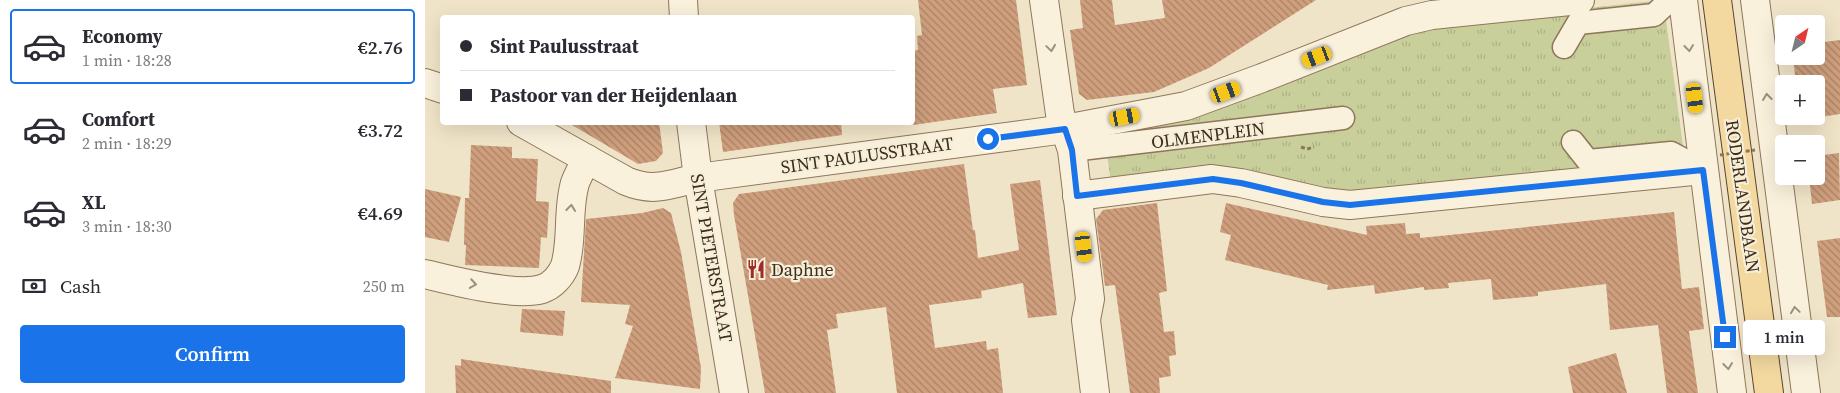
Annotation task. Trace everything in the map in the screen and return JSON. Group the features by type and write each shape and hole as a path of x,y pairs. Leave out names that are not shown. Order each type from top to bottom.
{"main road":[{"name":"RODERLANDBAAN","path":"1717,0 1769,393"}],"street":[{"path":"683,0 684,15"},
{"path":"1044,0 1060,114 1069,139 1091,299 1086,320 1095,393"},
{"name":"OLMENPLEIN","path":"1069,139 1186,106 1407,22 1431,8 1580,0"},
{"path":"1565,47 1578,23 1654,15 1670,0"},
{"path":"1683,0 1712,163 1732,393"},
{"path":"1755,0 1806,393"},
{"path":"425,83 440,88"},
{"name":"OLMENPLEIN","path":"1069,139 1200,136 1343,118"},
{"name":"SINT PAULUSSTRAAT","path":"526,125 626,181 640,187 653,188 698,178 1069,139"},
{"name":"SINT PIETERSTRAAT","path":"691,125 698,178 735,393"},
{"path":"1573,142 1588,161 1671,153 1712,163"},
{"path":"425,274 515,291 541,290 554,283 565,267 576,181 587,159"},
{"path":"1077,196 1213,179 1241,183 1323,202 1350,205 1712,163"}],"path":[{"path":"1712,163 1755,150"}],"green space":[{"path":"1653,1 1666,20 1683,146 1673,167 1359,199 1111,184 1104,131 1410,32 1452,23"}],"building":[{"path":"918,0 1016,0 1027,85 993,89 997,113 915,125 915,51 918,50 917,36 922,35"},
{"path":"1080,0 1112,0 1115,25 1165,18 1162,0 1316,0 1209,68 1154,92 1087,100 1079,94 1070,30 1083,28"},
{"path":"1840,40 1840,114 1825,116 1825,75 1795,75 1794,65 1825,65 1825,42"},
{"path":"572,125 659,125 663,153 656,161 638,164"},
{"path":"719,125 841,125 842,135 723,152"},
{"path":"471,145 512,147 512,158 538,159 536,201 549,202 547,238 541,237 539,268 465,265 465,198 469,198"},
{"path":"1839,153 1840,200 1812,204 1810,185 1825,185 1825,155"},
{"path":"964,164 978,258 1019,250 1010,184 1040,180 1057,315 1028,318 1023,283 981,291 982,298 929,305 935,348 986,341 987,350 998,348 1003,393 897,393 886,307 836,314 838,328 827,330 836,393 765,393 734,215 733,203 739,194"},
{"path":"425,189 461,197 449,242 425,237"},
{"path":"1157,203 1167,291 1159,293 1164,332 1174,331 1176,355 1169,356 1171,376 1159,378 1160,393 1130,393 1115,285 1105,286 1096,219 1103,210"},
{"path":"1226,203 1367,235 1366,226 1405,223 1406,234 1420,233 1420,238 1674,212 1682,289 1699,287 1704,329 1689,331 1698,393 1667,393 1658,325 1610,330 1606,284 1538,292 1538,296 1493,300 1491,279 1448,283 1449,288 1424,290 1424,287 1375,294 1374,285 1327,290 1328,285 1225,260 1231,235 1220,232"},
{"path":"663,208 671,213 681,252 701,368 700,389 615,378 633,326 625,324 630,305 581,302 586,219 642,213"},
{"path":"1840,238 1840,317 1827,317 1817,241"},
{"path":"522,309 565,311 563,336 520,332"},
{"path":"1616,353 1627,393 1573,393 1568,367"},
{"path":"461,359 611,381 611,393 456,393 455,365 461,366"}],"place":[{"name":"Daphne","path":"756,269"}],"route":[{"path":"988,139 1065,129 1072,150 1077,196 1213,179 1241,183 1323,202 1350,205 1703,170 1725,337"}]}
